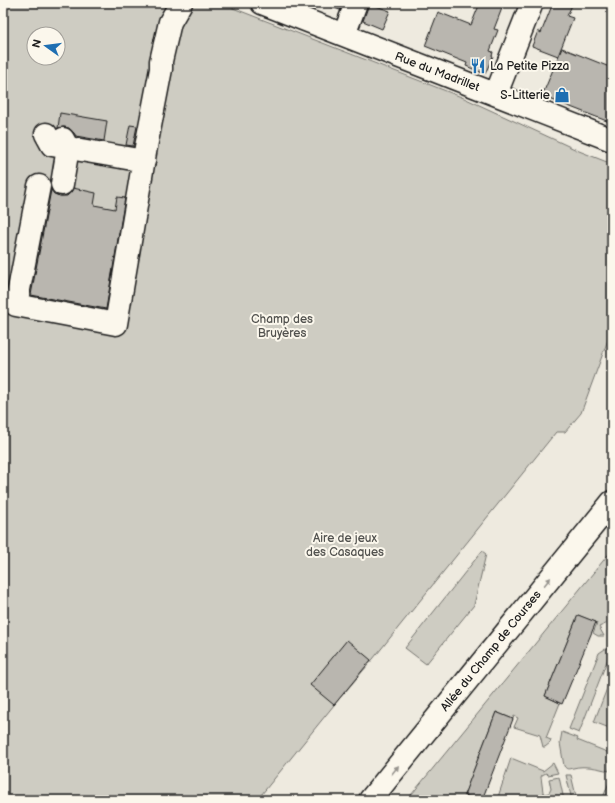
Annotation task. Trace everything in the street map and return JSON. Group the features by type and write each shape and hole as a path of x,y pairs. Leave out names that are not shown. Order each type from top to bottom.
{"street":[{"path":"39,186 16,305 116,324 161,69 161,61 170,22 181,3"},
{"name":"Rue du Madrillet","path":"262,3 612,140"},
{"path":"344,35 356,3"},
{"path":"496,94 532,3"},
{"path":"62,184 59,140 144,161"},
{"name":"Allée du Champ de Courses","path":"370,800 612,502"}],"green space":[{"name":"Champ des Bruyères","path":"3,3 220,3 464,98 579,151 612,164 612,329 581,413 565,432 556,432 257,800 3,800"},
{"path":"612,550 612,621 599,627 604,636 598,636 593,633 597,623 578,615 545,696 560,703 546,738 551,740 550,743 543,747 540,735 514,727 518,718 514,716 513,719 496,712 464,795 470,797 468,800 407,800"},
{"path":"482,551 486,554 474,605 426,664 405,648"},
{"path":"612,647 612,653 610,653 579,733 569,729 599,653"},
{"path":"611,678 612,679 612,729 594,722"},
{"path":"562,732 578,738 577,740 612,754 612,763 609,771 586,767 566,768 564,766 560,743"},
{"path":"511,758 543,771 553,763 558,773 548,775 546,773 542,775 543,792 544,794 549,793 551,789 549,779 559,777 564,800 497,800"},
{"path":"566,775 571,775 577,800 572,800"},
{"path":"612,775 612,800 602,800"}],"building":[{"path":"343,3 340,10 323,4"},
{"path":"368,3 390,11 382,29 363,21"},
{"path":"480,3 504,3 494,29 498,30 490,51 493,52 493,56 485,74 466,66 467,63 425,46 438,12 471,25"},
{"path":"553,3 573,3 567,16 573,18 558,56 532,46 538,31 541,33"},
{"path":"562,48 612,68 612,123 542,96"},
{"path":"60,113 107,121 104,141 76,136 69,128 58,128"},
{"path":"130,125 137,126 133,146 126,145"},
{"path":"73,188 96,193 94,205 115,209 117,197 125,198 106,309 31,295 51,190 54,194 67,196"},
{"path":"578,615 596,622 562,704 545,696"},
{"path":"347,640 371,660 334,705 310,685"},
{"path":"496,712 513,719 482,800 477,800 464,795"}],"place":[{"name":"La Petite Pizza","path":"478,66"},
{"name":"S-Litterie","path":"562,95"}],"park label":[{"name":"Aire de jeux des Casaques","path":"345,545"}]}
